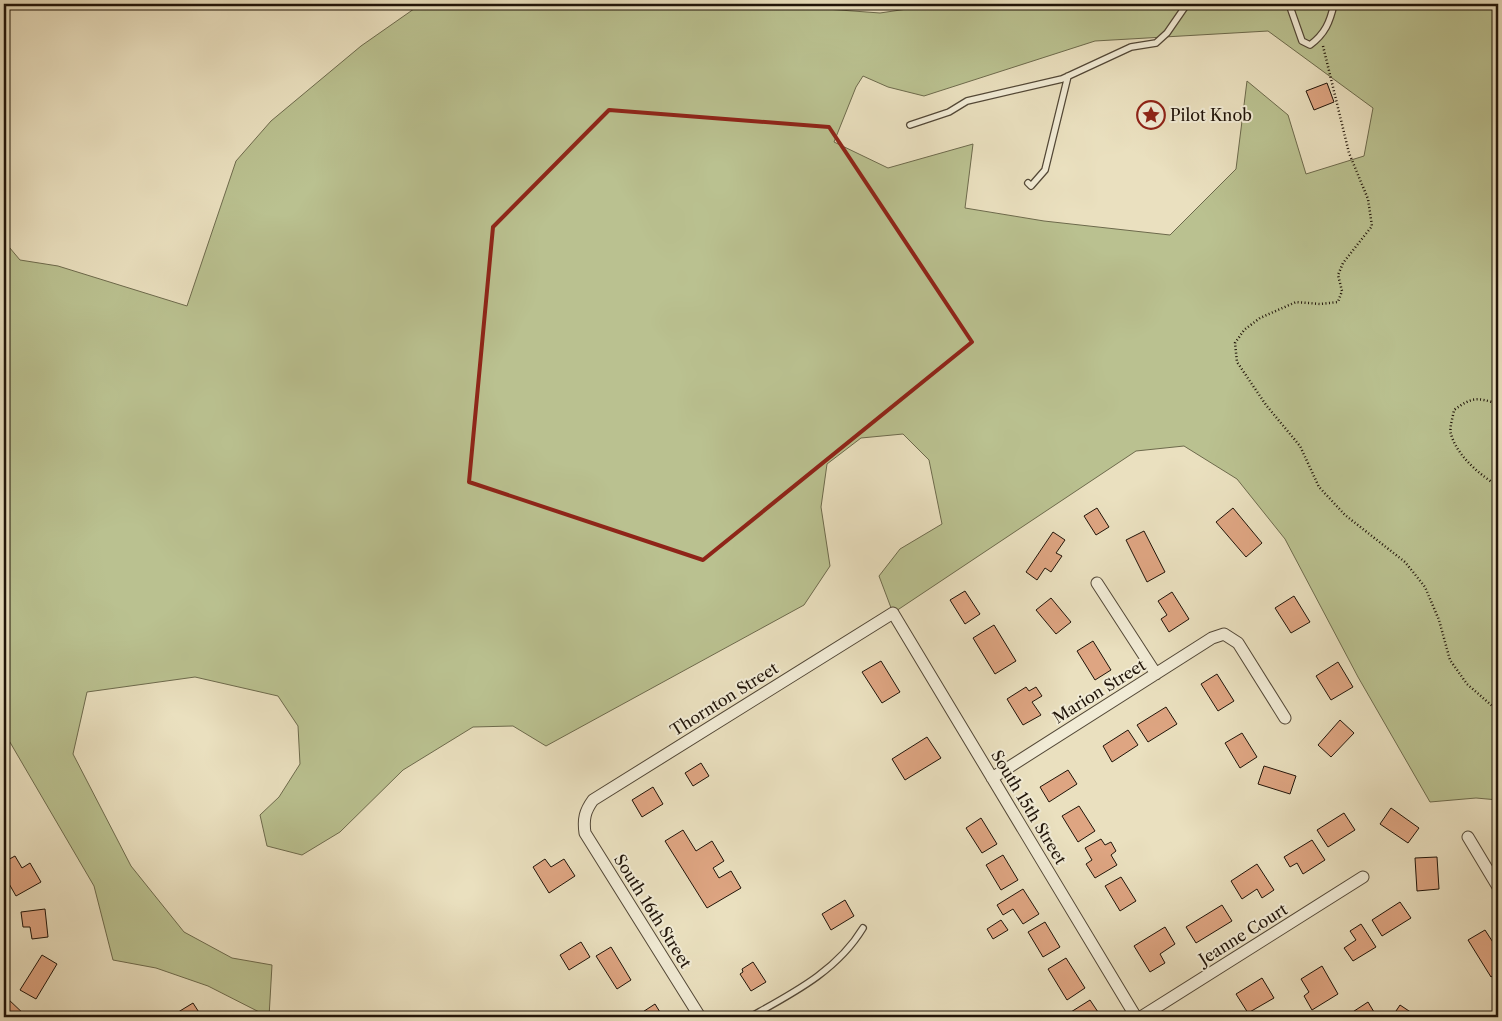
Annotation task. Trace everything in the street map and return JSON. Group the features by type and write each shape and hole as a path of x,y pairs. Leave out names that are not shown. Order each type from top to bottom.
{"street":[{"path":"1097,583 1156,674"},
{"name":"South 15th Street","path":"893,613 1136,1017"},
{"name":"Thornton Street","path":"584,821 586,810 593,800 893,613"},
{"name":"Marion Street","path":"992,778 1212,638 1224,634 1238,643 1285,718"},
{"name":"South 16th Street","path":"584,821 585,833 700,1017"},
{"path":"1468,837 1498,887"},
{"name":"Jeanne Court","path":"1141,1017 1363,877"}],"lane":[{"path":"910,125 949,112 967,101 1026,89 1068,76 1131,47 1156,43 1167,33 1187,4"},
{"path":"1289,4 1302,41 1310,45 1321,37 1331,19 1334,4"},
{"path":"1028,183 1031,186 1045,170 1068,76"},
{"path":"750,1017 798,990 828,969 852,947 863,928"}],"path":[{"path":"1321,37 1350,153 1368,199 1372,226 1343,262 1338,275 1342,291 1338,302 1320,304 1296,302 1260,318 1244,330 1235,343 1237,362 1266,405 1300,446 1319,486 1345,515 1405,562 1425,587 1439,620 1450,660 1467,684 1498,711"},
{"path":"1498,404 1482,399 1468,400 1454,410 1450,433 1464,457 1487,479 1498,486"}],"highlighted area":[{"path":"609,110 829,127 972,342 703,560 469,482 493,227"}],"green space":[{"path":"421,4 790,4 799,7 880,13 941,4 1498,4 1498,800 1476,798 1430,802 1358,677 1285,539 1237,479 1184,446 1136,451 893,613 879,576 900,549 942,524 929,460 903,434 861,438 827,464 821,507 830,566 804,605 546,746 513,726 473,727 403,770 340,832 302,855 267,846 260,815 279,797 300,764 298,726 278,696 195,677 87,692 73,754 131,866 184,932 232,958 272,965 269,1017 208,986 156,968 113,960 94,886 4,732 4,241 20,260 58,266 187,306 236,161 271,121 361,46","holes":["1268,31 1373,108 1364,156 1306,174 1288,115 1247,81 1236,169 1170,235 1044,221 965,208 973,144 888,168 834,142 856,87 863,76 888,87 924,96 1095,41"]}],"building":[{"path":"1327,83 1334,102 1314,110 1306,91"},
{"path":"1097,508 1109,527 1096,535 1084,516"},
{"path":"1233,508 1262,543 1246,557 1216,522"},
{"path":"1144,531 1165,572 1147,582 1126,540"},
{"path":"1053,532 1065,540 1056,553 1062,556 1051,572 1045,568 1037,580 1026,572"},
{"path":"965,591 980,614 965,624 950,600"},
{"path":"1172,592 1189,619 1169,632 1161,619 1167,615 1158,601"},
{"path":"1294,596 1310,622 1291,633 1275,608"},
{"path":"1051,598 1071,622 1056,634 1036,610"},
{"path":"994,625 1016,661 995,674 973,638"},
{"path":"1093,641 1111,670 1095,680 1077,651"},
{"path":"881,661 900,692 882,703 862,672"},
{"path":"1338,662 1353,687 1331,700 1316,676"},
{"path":"1217,674 1234,701 1218,711 1201,684"},
{"path":"1026,687 1029,691 1036,687 1042,696 1032,702 1041,715 1023,725 1007,699"},
{"path":"1166,707 1177,724 1148,742 1137,725"},
{"path":"1340,720 1354,733 1331,757 1318,745"},
{"path":"1128,730 1138,745 1112,762 1103,746"},
{"path":"1242,733 1257,757 1240,768 1225,743"},
{"path":"927,737 941,758 905,780 892,759"},
{"path":"701,763 709,776 693,786 685,773"},
{"path":"1264,766 1296,776 1290,794 1258,784"},
{"path":"1068,770 1077,784 1049,802 1040,787"},
{"path":"653,787 663,804 642,817 632,800"},
{"path":"1079,806 1095,831 1078,842 1062,816"},
{"path":"1391,808 1419,828 1408,843 1380,824"},
{"path":"1344,813 1355,830 1328,847 1317,830"},
{"path":"981,818 997,844 982,853 966,828"},
{"path":"683,830 696,851 712,841 724,861 713,868 719,878 731,871 741,888 707,908 665,841"},
{"path":"4,839 9,848 4,851"},
{"path":"1101,839 1105,845 1111,842 1116,851 1111,855 1117,865 1095,878 1086,864 1092,860 1085,848"},
{"path":"1312,840 1325,860 1303,874 1297,863 1290,867 1284,857"},
{"path":"1003,855 1018,880 1001,890 986,865"},
{"path":"15,856 22,868 30,863 41,882 16,896 4,875 4,862"},
{"path":"1437,857 1439,889 1417,891 1415,858"},
{"path":"545,859 551,867 564,859 575,876 549,893 533,867"},
{"path":"1257,864 1274,890 1262,898 1257,889 1242,899 1231,881"},
{"path":"1121,877 1136,901 1120,911 1105,886"},
{"path":"1023,889 1039,914 1023,924 1013,909 1003,915 997,905"},
{"path":"845,900 854,916 831,930 822,914"},
{"path":"1400,902 1411,918 1382,936 1372,920"},
{"path":"1222,905 1232,921 1196,943 1186,927"},
{"path":"45,909 48,937 32,939 30,927 23,927 21,912"},
{"path":"1001,920 1008,930 993,939 987,929"},
{"path":"1045,922 1060,947 1043,957 1028,932"},
{"path":"1361,924 1376,947 1353,961 1344,948 1356,940 1350,931"},
{"path":"1165,927 1175,944 1160,954 1165,963 1150,972 1134,946"},
{"path":"1485,930 1498,950 1498,972 1491,977 1468,940"},
{"path":"581,942 590,957 569,970 560,955"},
{"path":"611,947 631,980 617,989 596,956"},
{"path":"42,955 57,964 36,999 20,990"},
{"path":"1066,958 1085,988 1067,1000 1048,969"},
{"path":"753,962 766,982 751,991 740,974 743,972 742,969"},
{"path":"1322,966 1338,994 1312,1010 1304,996 1309,992 1301,979"},
{"path":"1262,978 1274,998 1248,1013 1236,994"},
{"path":"7,998 27,1017 4,1017 4,1002"},
{"path":"1090,1000 1098,1012 1089,1017 1063,1017"},
{"path":"1368,1002 1377,1017 1345,1017"},
{"path":"193,1003 202,1017 170,1017"},
{"path":"655,1004 663,1017 635,1017"},
{"path":"1400,1005 1418,1017 1392,1017"},
{"path":"1217,1012 1220,1017 1209,1017"}],"place":[{"name":"Pilot Knob","path":"1151,115"}]}
